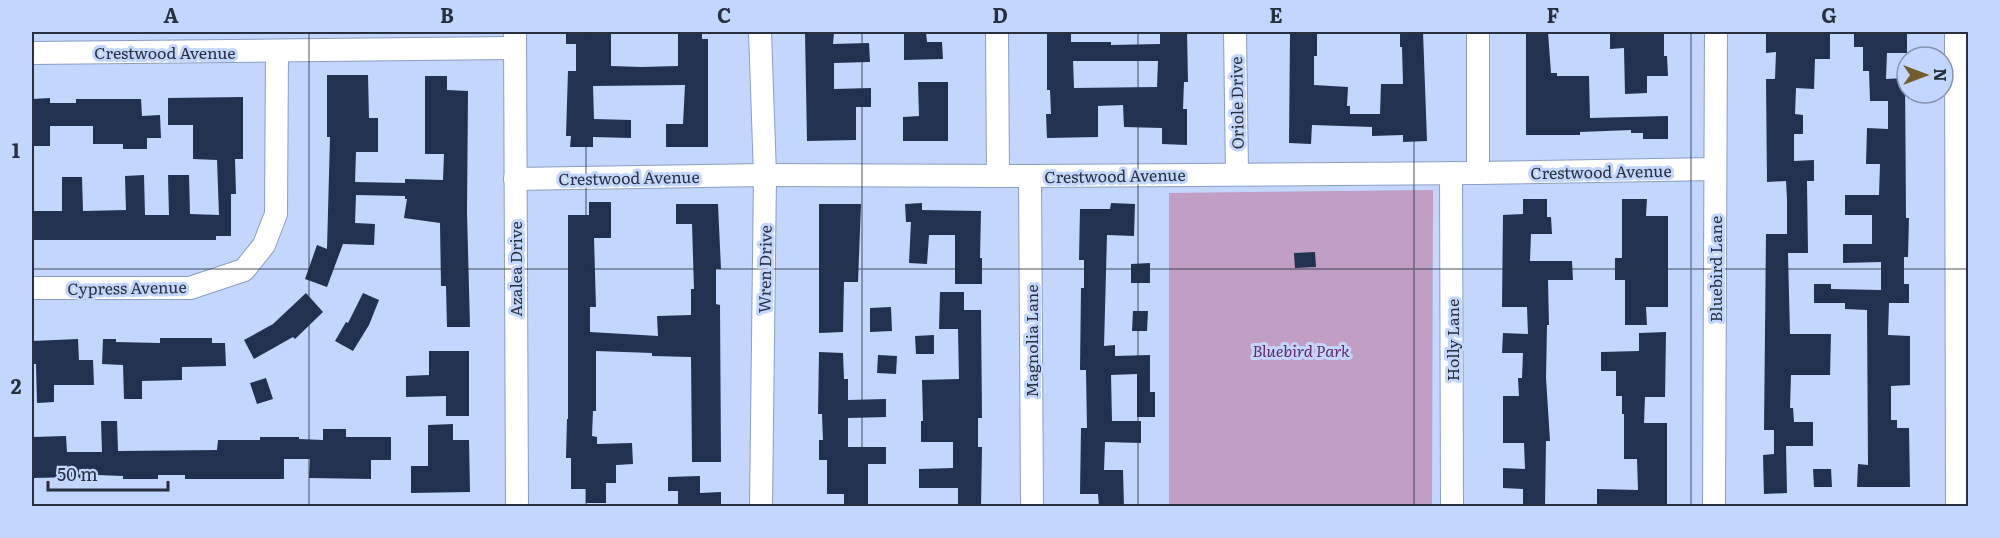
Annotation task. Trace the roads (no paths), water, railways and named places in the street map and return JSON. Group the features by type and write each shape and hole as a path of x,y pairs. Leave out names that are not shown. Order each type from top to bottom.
{"street":[{"name":"Wren Drive","path":"760,32 765,175 761,507"},
{"path":"996,32 998,175"},
{"name":"Oriole Drive","path":"1235,32 1237,174"},
{"path":"1478,32 1478,173"},
{"name":"Bluebird Lane","path":"1714,507 1716,32"},
{"path":"1956,32 1957,507"},
{"name":"Crestwood Avenue","path":"32,52 277,51 515,40"},
{"name":"Azalea Drive","path":"515,40 517,507"},
{"name":"Cypress Avenue","path":"32,288 190,288 244,270 264,245 276,214 277,51"},
{"name":"Crestwood Avenue","path":"515,178 1478,173 1715,169"},
{"name":"Holly Lane","path":"1451,173 1452,507"},
{"name":"Magnolia Lane","path":"1030,176 1032,507"}],"park label":[{"name":"Bluebird Park","path":"1301,350"}]}
